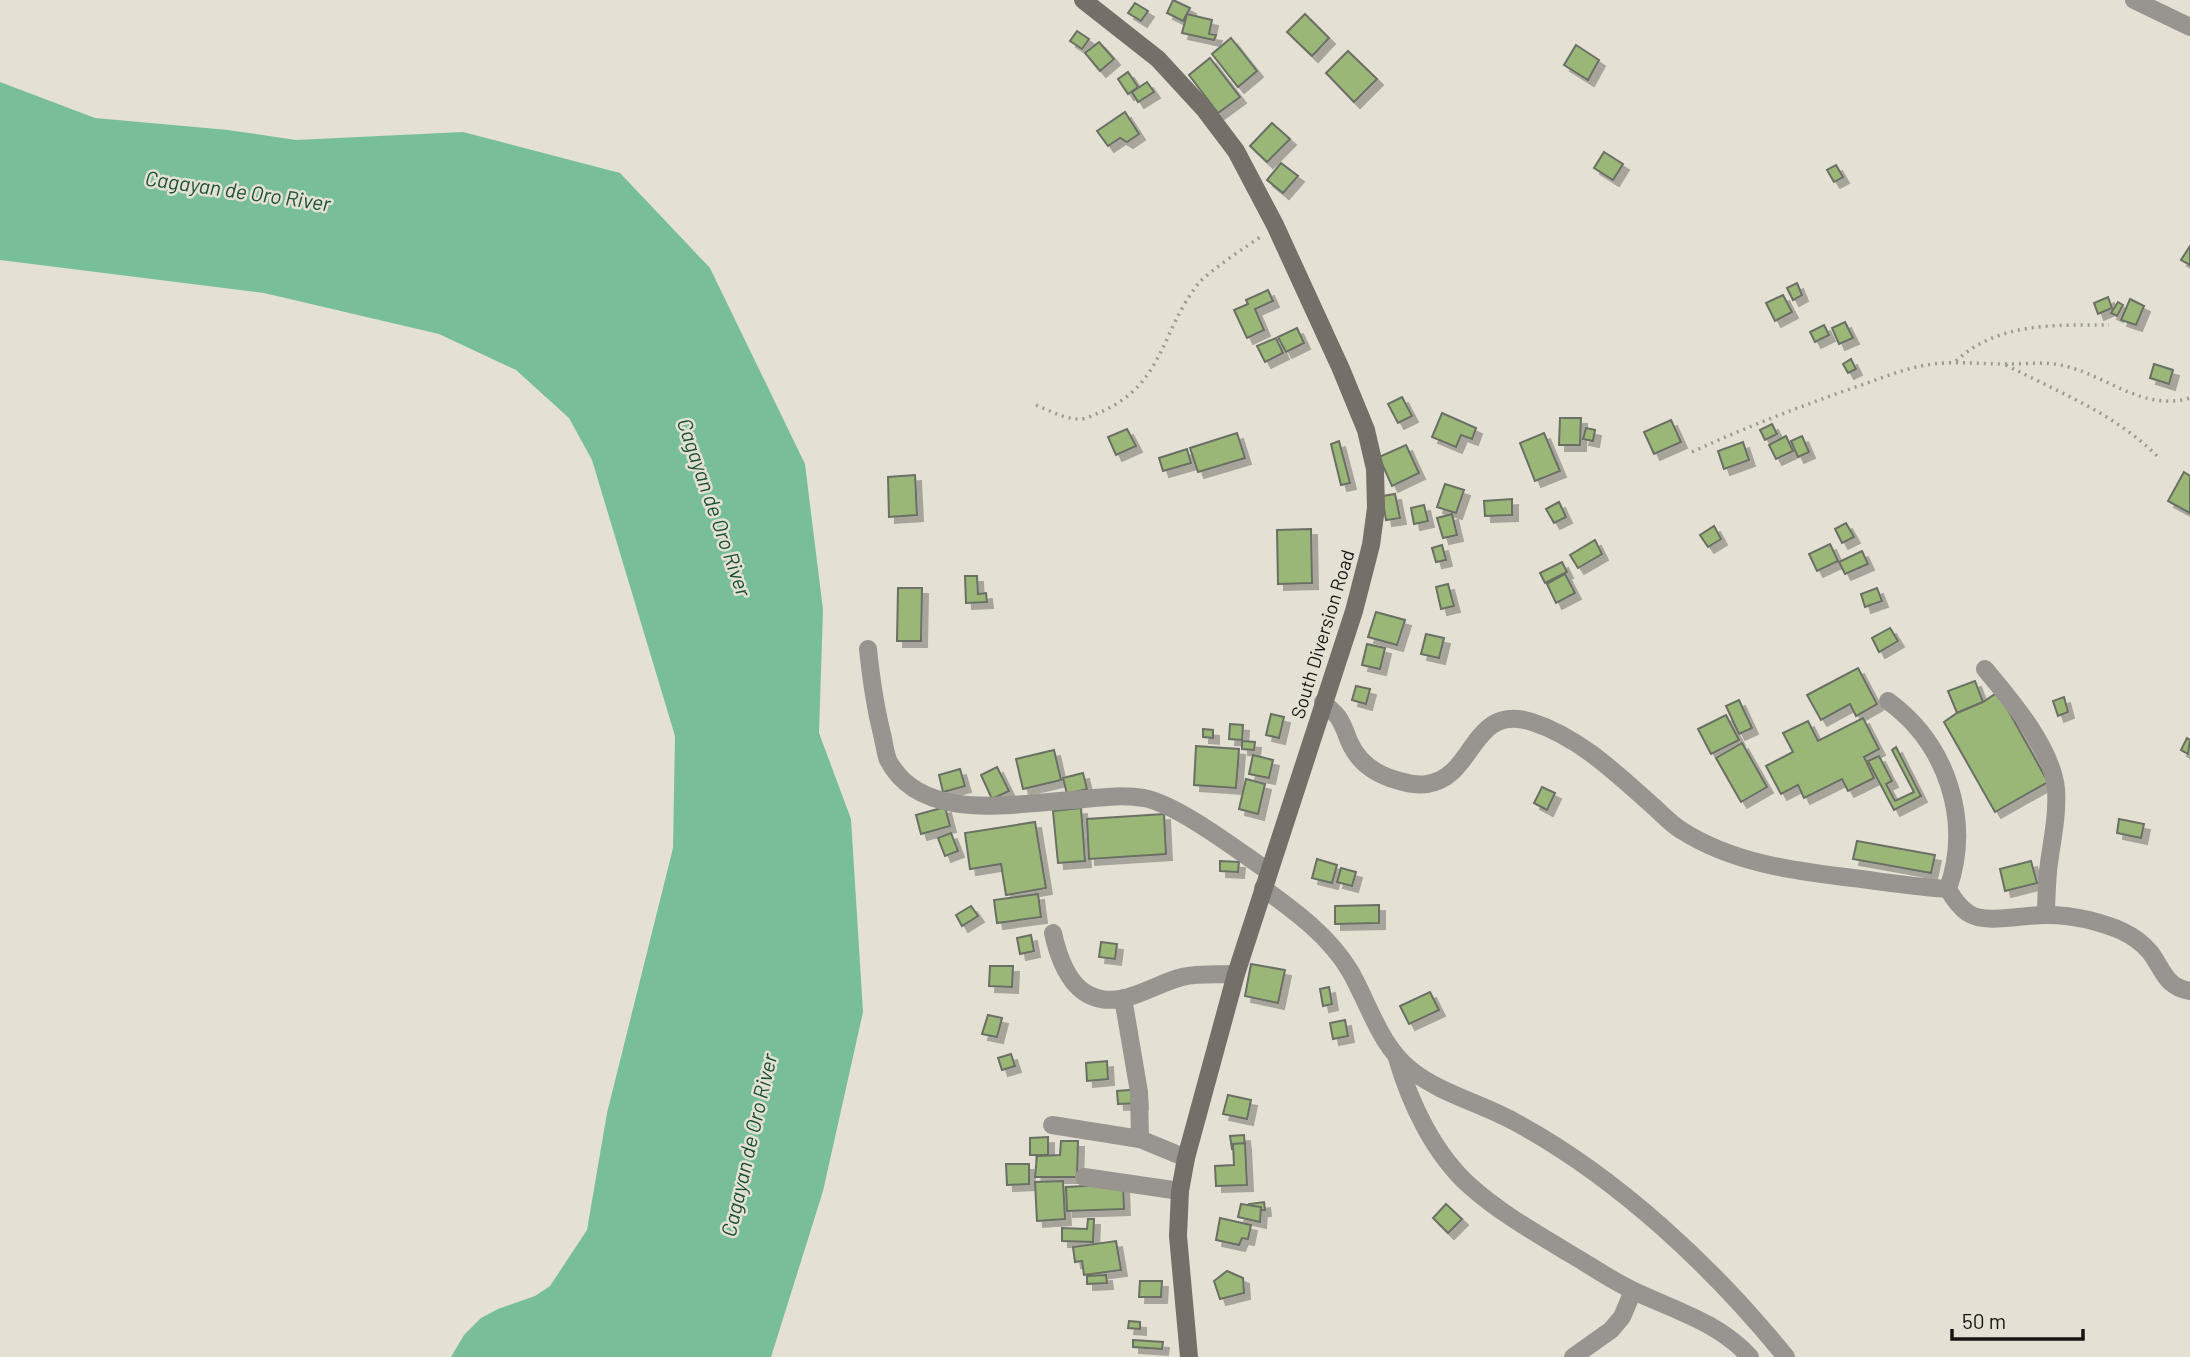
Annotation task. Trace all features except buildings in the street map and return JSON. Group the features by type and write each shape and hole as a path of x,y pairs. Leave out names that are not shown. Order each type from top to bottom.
{"main road":[{"name":"South Diversion Road","path":"1083,0 1158,60 1205,110 1236,151 1275,225 1366,430 1375,469 1376,508 1371,545 1354,611 1236,974 1186,1157 1180,1191 1178,1236 1189,1357"}],"street":[{"path":"2134,0 2190,27"},
{"path":"869,649 873,695 887,758 901,779 918,792 941,802 967,806 1121,795 1147,799 1206,829 1265,880 1338,953 1397,1057 1408,1089 1427,1128 1446,1159 1468,1184 1494,1206 1633,1291 1715,1327 1736,1342 1750,1357"},
{"path":"1985,668 2029,728 2048,761 2054,779 2055,820 2046,914"},
{"path":"1888,701 1906,715 1930,745 1952,792 1957,813 1959,844 1956,866 1948,889"},
{"path":"1323,702 1338,717 1350,745 1360,759 1375,772 1395,780 1413,784 1429,784 1440,780 1458,767 1476,738 1491,725 1520,718 1567,737 1595,756 1681,830 1740,859 1813,873 1948,889"},
{"path":"1948,889 1957,904 1969,914 1982,919 2046,914 2109,925 2132,935 2150,952 2172,985 2190,991"},
{"path":"1053,933 1065,970 1084,993 1100,1000 1123,998 1184,977 1236,974"},
{"path":"1123,998 1139,1092 1140,1139"},
{"path":"1397,1057 1424,1079 1515,1122 1593,1172 1679,1244 1732,1296 1778,1354"},
{"path":"1052,1125 1140,1139 1186,1157"},
{"path":"1084,1177 1180,1191"},
{"path":"1573,1357 1611,1329 1622,1317 1633,1291"}],"path":[{"path":"1037,405 1066,417 1081,419 1118,404 1135,392 1159,358 1199,283 1275,225"},
{"path":"1956,361 1970,348 1994,336 2023,328 2109,325"},
{"path":"1692,452 1752,424 1811,403 1920,366 1956,361 2055,364 2086,371 2125,392 2152,401 2178,402 2190,398"},
{"path":"2004,364 2106,416 2141,440 2158,457"}],"water":[{"name":"Cagayan de Oro River","path":"0,82 95,118 228,130 296,140 463,132 620,173 710,268 805,464 823,610 819,733 851,819 863,1012 823,1191 771,1357 451,1357 464,1335 481,1318 535,1296 550,1286 587,1230 607,1113 673,848 675,736 592,460 569,418 516,370 439,334 264,293 0,260"}]}
